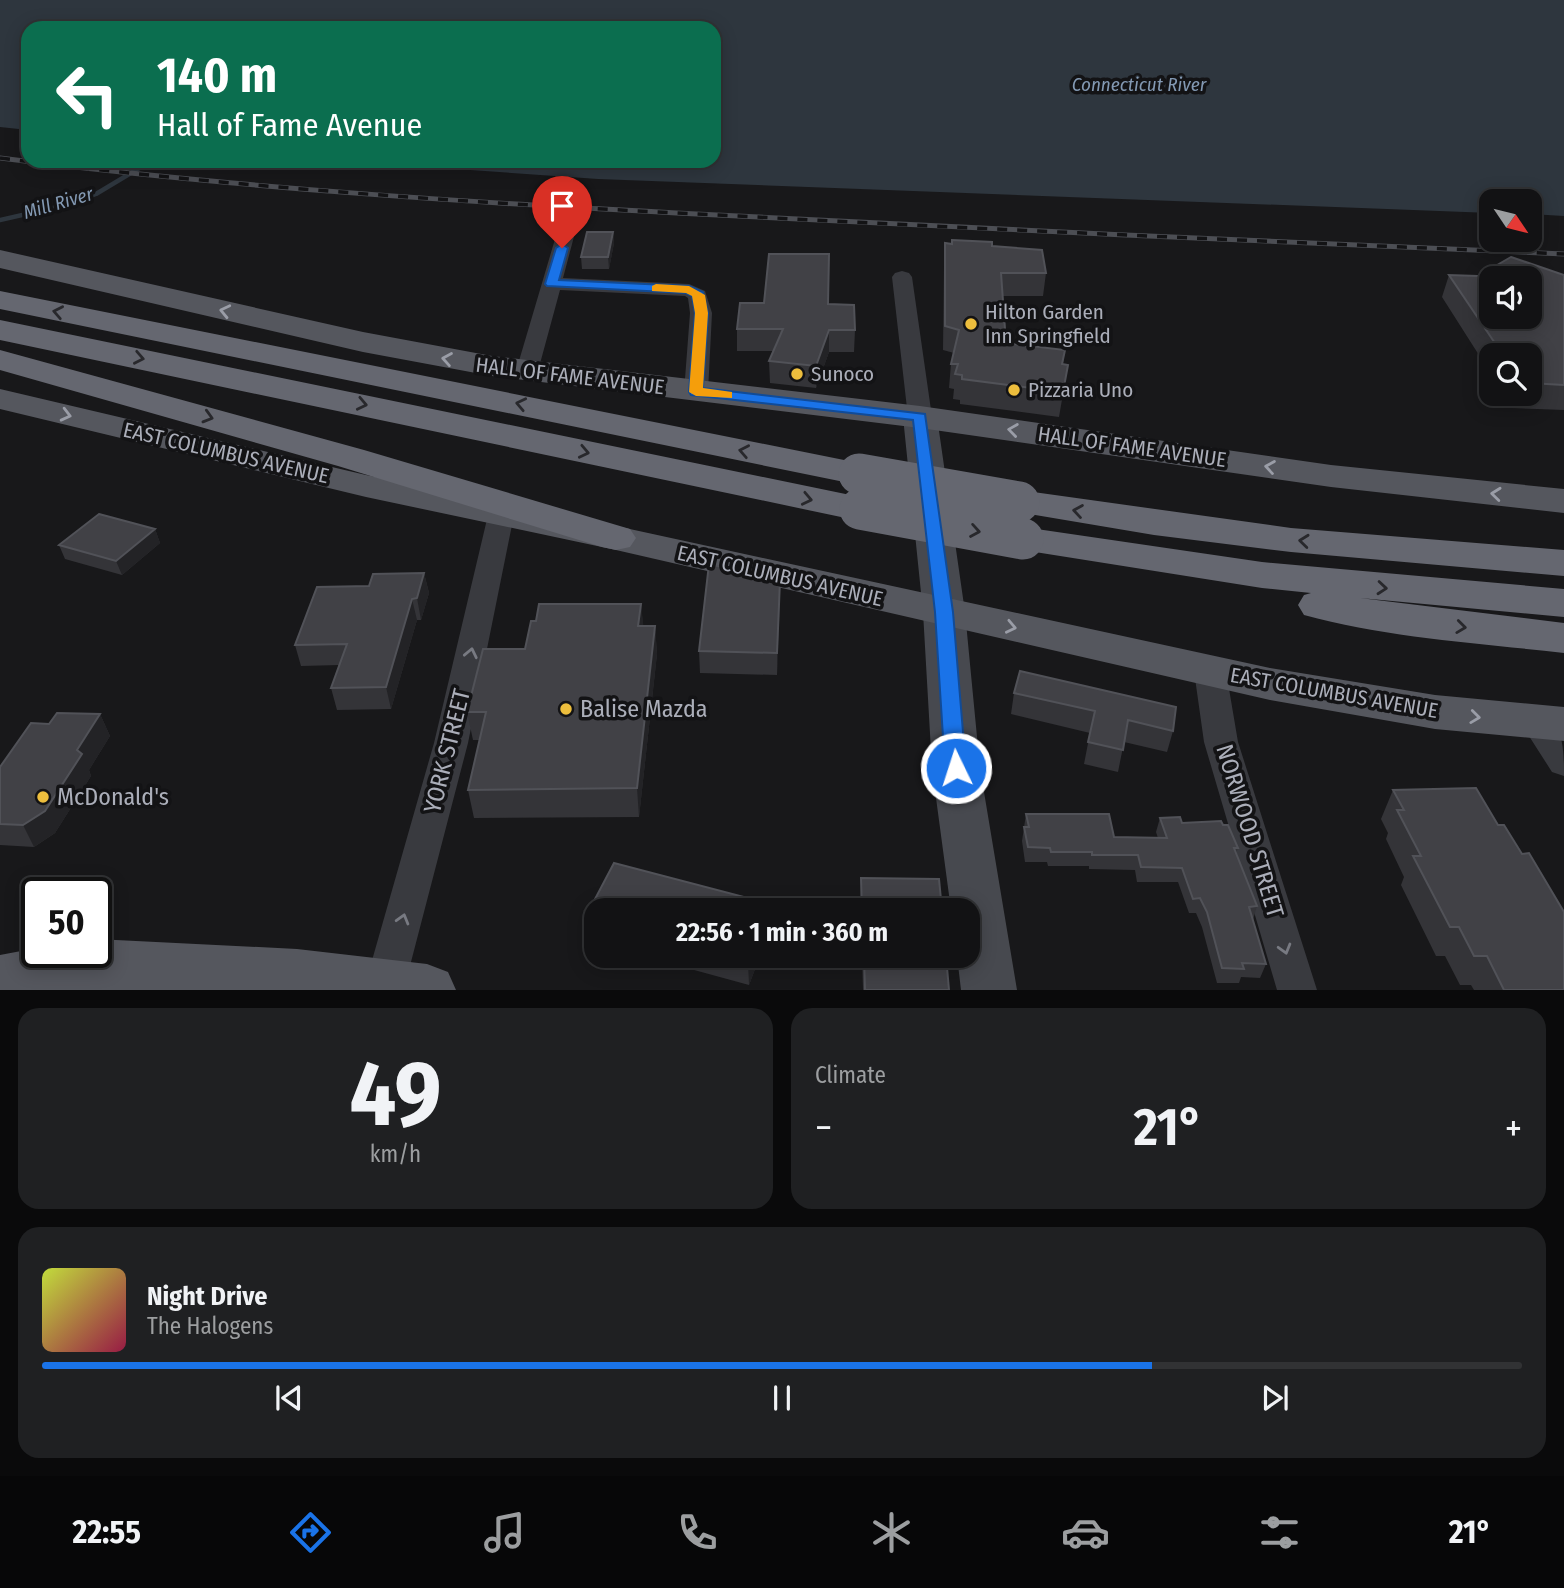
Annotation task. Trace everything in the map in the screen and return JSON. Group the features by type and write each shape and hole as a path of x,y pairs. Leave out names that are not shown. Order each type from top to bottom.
{"highway":[{"path":"0,273 336,366 859,492"},
{"path":"0,300 336,366"},
{"path":"0,330 859,492 1276,576 1564,603"},
{"path":"0,360 351,458 616,538"},
{"path":"1033,529 1293,540 1564,563"},
{"path":"1033,529 1246,590 1436,624 1564,638"}],"main road":[{"name":"HALL OF FAME AVENUE","path":"0,259 393,348 527,371 920,417 1331,476 1564,501"},
{"name":"EAST COLUMBUS AVENUE","path":"0,399 366,486 616,538 1210,671 1378,704 1550,723"},
{"path":"920,417 944,612 956,768 989,989"},
{"path":"0,953 76,976"},
{"path":"0,981 76,976 297,974 406,987"}],"street":[{"path":"527,371 568,229"},
{"path":"902,277 920,417"},
{"path":"552,284 689,290 698,295 701,313 696,392"},
{"name":"YORK STREET","path":"406,987 451,743 501,515"},
{"name":"NORWOOD STREET","path":"1210,671 1222,742 1297,989"},
{"path":"1550,723 1564,763"}],"water":[{"name":"Connecticut River","path":"0,0 1564,0 1564,216 1542,215 1542,189 1479,189 1479,213 598,179 441,168 721,168 721,21 21,21 21,129 0,127"}],"building":[{"path":"587,232 613,232 608,257 581,257"},
{"path":"952,240 992,242 992,246 1042,250 1046,273 1001,273 1006,343 1065,350 1062,364 1068,365 1063,392 962,379 962,375 955,374 958,364 951,364 959,330 945,326 945,243 952,244"},
{"path":"769,254 829,254 828,304 854,305 855,330 829,330 816,366 769,361 783,329 737,329 740,303 764,303"},
{"path":"1511,257 1538,266 1495,266"},
{"path":"1542,268 1564,275 1564,385 1542,384 1542,343 1495,343 1485,329 1542,329"},
{"path":"1449,275 1479,275 1479,319"},
{"path":"99,514 155,529 116,561 59,545"},
{"path":"709,564 780,580 777,653 699,651"},
{"path":"424,573 417,598 412,599 386,687 331,688 347,644 295,645 317,587 369,586 373,574"},
{"name":"Balise Mazda","path":"539,604 641,604 638,626 655,626 637,788 468,790 486,712 467,712 483,649 525,649 531,621 536,621"},
{"path":"1020,671 1176,707 1173,731 1128,720 1123,750 1088,742 1095,711 1014,693"},
{"path":"57,713 100,714 77,750 82,754 45,811 23,825 0,824 0,767 31,723 49,724"},
{"path":"1476,788 1498,825 1504,825 1522,854 1529,853 1564,912 1564,990 1504,990 1487,956 1474,956 1459,927 1450,927 1413,856 1421,856 1397,810 1404,810 1393,790"},
{"path":"1026,814 1109,814 1114,837 1167,838 1160,818 1180,817 1182,823 1221,821 1223,825 1228,825 1238,848 1234,848 1257,906 1249,907 1266,964 1242,963 1244,969 1222,968 1207,912 1200,898 1193,899 1182,868 1141,867 1138,855 1092,855 1092,852 1051,852 1050,848 1028,847 1024,827 1029,827"},
{"path":"614,863 748,898 596,898"},
{"path":"861,878 939,879 941,898 862,898"},
{"path":"864,968 947,968 949,990 865,990"}],"waterway":[{"name":"Mill River","path":"0,220 66,205 96,194 139,168"}],"railway":[{"path":"0,158 21,161"},
{"path":"84,168 276,187 553,206 944,227 1564,254"}],"slow traffic":[{"path":"656,288 689,290 698,295 701,313 696,392 727,395"}],"place":[{"name":"Hilton Garden Inn Springfield","path":"971,324"},
{"name":"Sunoco","path":"797,374"},
{"name":"Pizzaria Uno","path":"1014,390"},
{"name":"Balise Mazda","path":"566,709"},
{"name":"McDonald's","path":"43,797"}],"route":[{"path":"562,248 552,284 689,290 698,295 701,313 696,392 920,417 931,525 944,612 956,768"}]}
